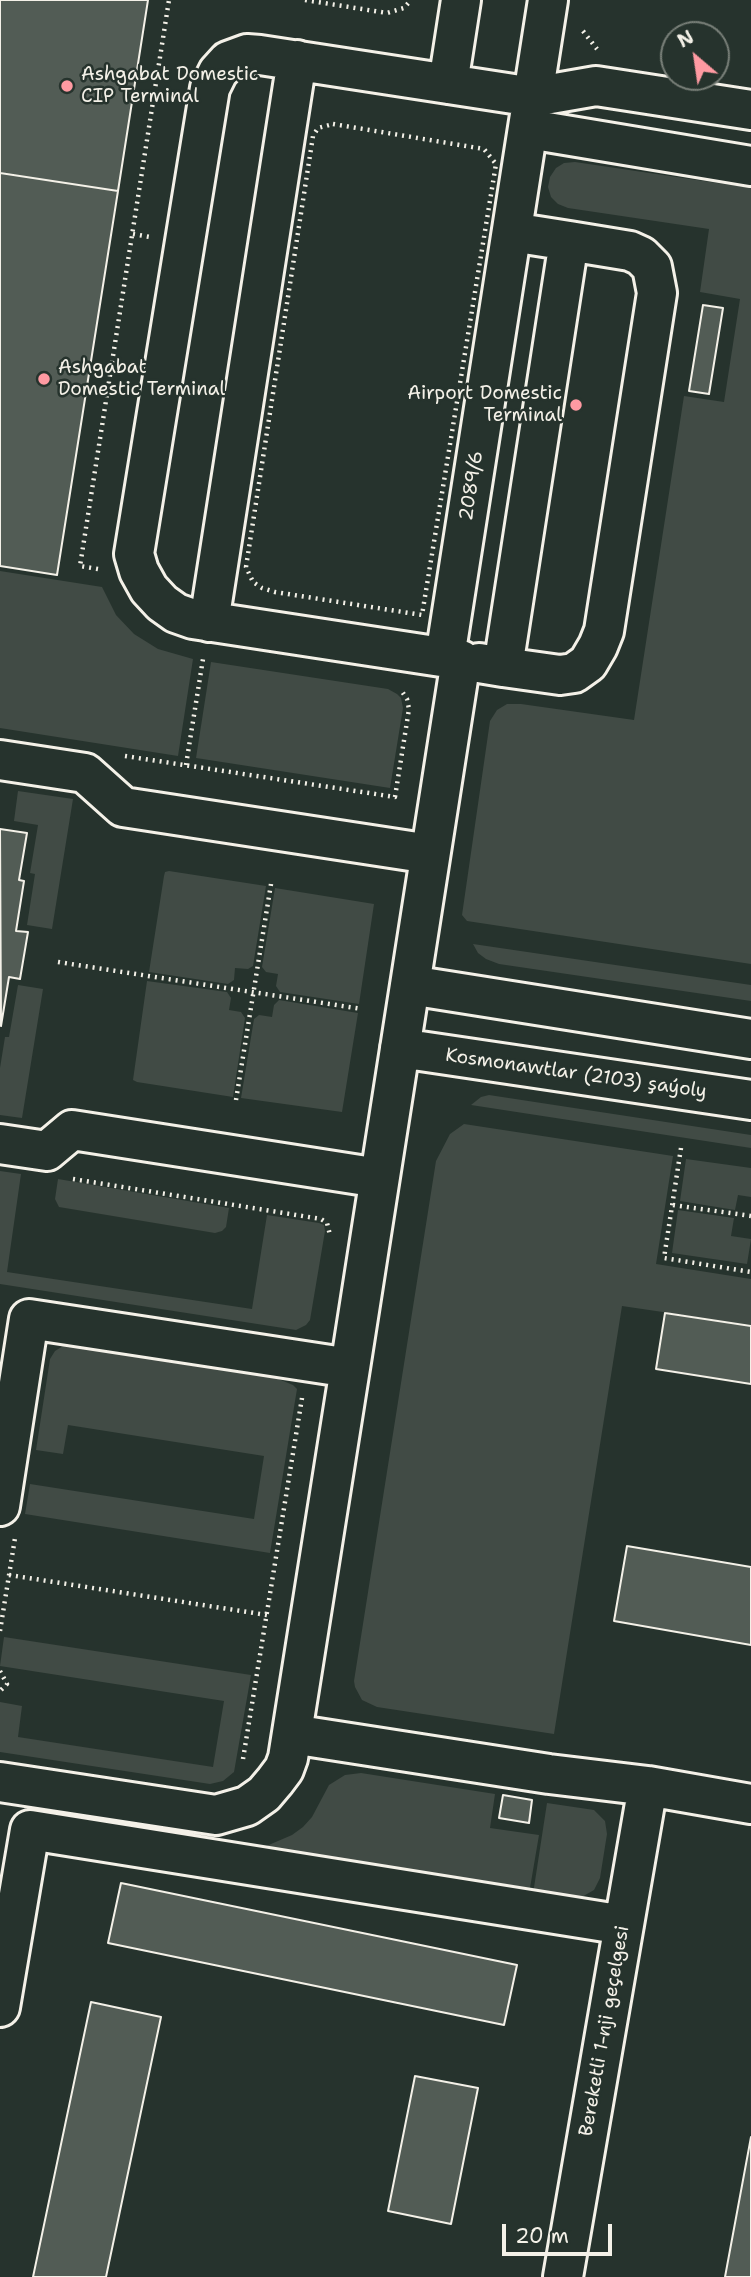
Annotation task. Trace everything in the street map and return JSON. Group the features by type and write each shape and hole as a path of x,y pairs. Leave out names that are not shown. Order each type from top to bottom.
{"street":[{"path":"448,84 461,0"},
{"name":"2089/6","path":"0,1782 216,1815 247,1806 264,1794 284,1769 292,1734 430,854 453,659 512,232 548,0"},
{"path":"512,232 630,251 641,256 652,267 657,293 604,631 588,663 574,673 560,675 453,659 202,637 162,603 149,589 139,571 134,554 210,88 218,72 228,61 247,54 448,84 531,113 751,166"},
{"path":"202,637 297,60"},
{"path":"531,113 596,86 751,110"},
{"path":"502,667 569,241"},
{"path":"0,760 85,772 123,807 430,854"},
{"path":"410,985 751,1039"},
{"name":"Kosmonawtlar (2103) şaýoly","path":"400,1048 751,1100"},
{"path":"0,1144 47,1151 72,1130 379,1178"},
{"path":"8,1520 15,1316 350,1368"},
{"path":"292,1734 549,1774 648,1786 751,1804"},
{"name":"Bereketli 1-nji geçelgesi","path":"563,2277 648,1786"},
{"path":"0,2007 30,1830 624,1925"}],"path":[{"path":"103,569 80,566 170,0"},
{"path":"305,0 387,13 404,8 411,0"},
{"path":"579,24 587,39 604,54"},
{"path":"340,125 484,149 496,164 422,615 386,609"},
{"path":"186,765 203,654 202,637"},
{"path":"119,755 395,797 409,709 407,699 397,687"},
{"path":"236,1100 271,884"},
{"path":"58,962 362,1009"},
{"path":"681,1147 664,1258 751,1272"},
{"path":"63,1177 321,1219 329,1227 328,1246"},
{"path":"673,1205 751,1216"},
{"path":"241,1771 302,1393"},
{"path":"0,1631 9,1575 8,1520"},
{"path":"9,1575 267,1615"},
{"path":"0,1671 7,1684 0,1691"}],"shaded area":[{"path":"575,162 751,188 751,964 467,921 462,915 490,721 497,710 507,704 521,704 634,720 684,396 724,402 740,299 700,292 709,229 568,208 558,204 551,197 548,187 550,177 556,168 564,163"},
{"path":"0,571 102,587 116,615 134,634 158,649 193,659 178,756 0,728"},
{"path":"211,662 388,689 397,694 401,698 403,708 390,788 196,758"},
{"path":"18,791 73,799 52,929 27,925 35,874 30,873 38,825 14,821"},
{"path":"165,872 266,886 253,966 248,969 235,968 234,980 228,984 149,972 164,876"},
{"path":"275,888 374,904 359,1004 280,992 276,986 278,974 266,972 262,967"},
{"path":"473,944 751,985 751,1001 499,964 478,953"},
{"path":"147,981 227,992 231,998 229,1010 241,1012 245,1018 233,1097 133,1080"},
{"path":"18,985 43,989 22,1118 0,1115 0,1068 5,1037 9,1037"},
{"path":"279,1000 358,1013 342,1112 241,1098 254,1019 259,1015 272,1017 274,1005"},
{"path":"489,1095 751,1135 751,1148 471,1105 481,1097"},
{"path":"464,1124 673,1156 656,1264 751,1279 751,1325 622,1306 554,1734 377,1707 362,1700 354,1681 436,1161 450,1134"},
{"path":"686,1159 751,1168 751,1197 738,1195 735,1210 680,1201"},
{"path":"0,1171 21,1174 7,1272 252,1309 267,1215 324,1225 310,1320 296,1330 0,1284"},
{"path":"58,1179 229,1208 226,1227 215,1233 59,1207 55,1199"},
{"path":"678,1210 734,1218 731,1236 751,1239 747,1264 672,1253"},
{"path":"73,1344 271,1376 297,1389 270,1553 25,1514 30,1484 254,1519 264,1456 68,1425 63,1454 36,1450 50,1359 55,1351"},
{"path":"4,1637 251,1675 234,1772 223,1781 210,1784 0,1752 0,1702 22,1706 18,1737 213,1767 224,1701 0,1666"},
{"path":"361,1773 495,1794 490,1828 539,1835 530,1888 264,1847 303,1827 312,1817 329,1785 345,1775"},
{"path":"547,1803 594,1810 605,1821 607,1834 600,1878 594,1890 580,1898 573,1900 533,1894"}],"building":[{"name":"Ashgabat Domestic CIP Terminal","path":"0,0 148,0 118,191 0,173"},
{"name":"Ashgabat Domestic Terminal","path":"0,173 118,191 57,575 0,566"},
{"path":"703,305 723,308 709,394 689,391"},
{"path":"0,829 27,833 19,880 24,881 16,931 28,932 20,979 9,977 1,1026"},
{"path":"665,1313 751,1326 751,1384 656,1369"},
{"path":"627,1546 751,1567 751,1645 614,1621"},
{"path":"503,1795 532,1800 529,1823 499,1818"},
{"path":"121,1883 517,1965 504,2025 108,1943"},
{"path":"91,2002 161,2017 106,2277 33,2277"},
{"path":"415,2076 478,2088 451,2224 388,2211"},
{"path":"751,2137 751,2277 725,2277"}],"place":[{"name":"Ashgabat Domestic CIP Terminal","path":"67,86"},
{"name":"Ashgabat Domestic Terminal","path":"44,379"},
{"name":"Airport Domestic Terminal","path":"576,405"}]}
